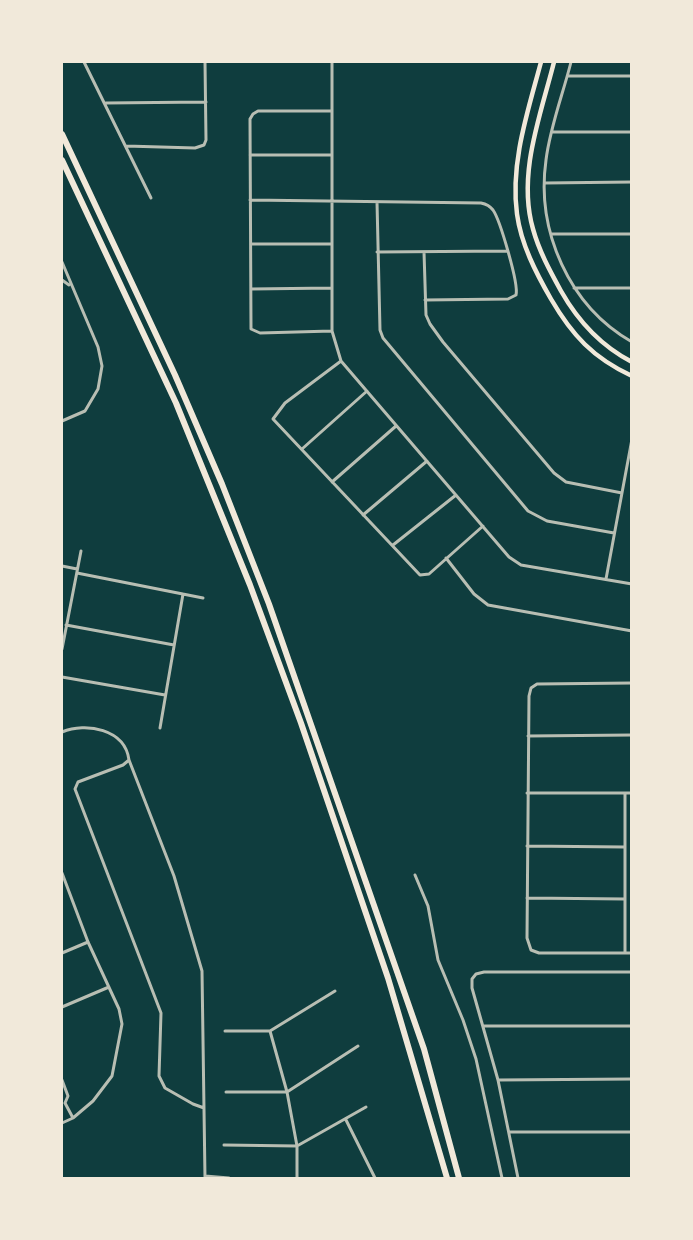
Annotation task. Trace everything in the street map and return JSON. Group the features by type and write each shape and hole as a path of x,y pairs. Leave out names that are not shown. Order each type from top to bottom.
{"highway":[{"path":"62,134 175,375 222,484 269,604 424,1049 459,1179"},
{"path":"62,160 176,403 250,585 301,723 388,978 447,1179"}],"main road":[{"path":"541,62 517,165 517,216 523,240 534,267 560,314 575,335 585,347 603,360 632,376"},
{"path":"554,62 529,167 532,229 546,262 565,297 590,331 614,351 632,362"},
{"path":"534,267 538,262 546,262"}],"street":[{"path":"84,62 151,198"},
{"path":"126,146 199,148 204,145 206,140 205,62"},
{"path":"332,62 332,331 341,361 509,557 521,564 632,584"},
{"path":"571,62 546,157 546,209 551,234 559,260 574,288 604,321 632,342"},
{"path":"568,76 632,76"},
{"path":"106,103 206,102"},
{"path":"332,111 258,111 250,119 251,329 260,333 332,331"},
{"path":"553,132 632,132"},
{"path":"250,154 332,155"},
{"path":"545,183 632,182"},
{"path":"250,200 481,203 490,207 496,215 518,287 516,295 508,298 425,300"},
{"path":"377,202 380,330 383,338 528,512 547,521 614,532"},
{"path":"551,234 632,234"},
{"path":"251,244 332,244"},
{"path":"377,252 507,251"},
{"path":"424,252 426,315 436,333 554,473 566,482 622,493"},
{"path":"62,262 98,347 102,366 98,389 85,411 62,421"},
{"path":"62,280 71,286"},
{"path":"251,290 332,288"},
{"path":"574,288 632,288"},
{"path":"341,361 285,403 273,419 417,573 425,576 429,574 483,526"},
{"path":"302,449 367,391"},
{"path":"332,482 397,426"},
{"path":"606,579 632,439"},
{"path":"363,515 427,461"},
{"path":"393,545 456,495"},
{"path":"62,649 81,551"},
{"path":"446,558 474,594 488,605 632,631"},
{"path":"62,566 203,598"},
{"path":"160,728 183,594"},
{"path":"66,625 174,645"},
{"path":"62,677 165,695"},
{"path":"632,683 537,684 531,688 527,793 527,938 531,950 539,953 632,953"},
{"path":"62,732 72,728 94,728 106,731 116,737 128,750 129,760 174,876 202,970 205,1177 229,1179"},
{"path":"528,736 632,735"},
{"path":"129,760 123,765 78,782 75,789 161,1013 159,1076 165,1088 204,1108"},
{"path":"527,793 632,793"},
{"path":"625,793 625,953"},
{"path":"527,846 625,847"},
{"path":"62,873 88,942 118,1009 122,1024 112,1076 93,1101 73,1118 62,1123"},
{"path":"415,875 428,906 438,960 463,1020 476,1059 501,1179"},
{"path":"62,897 69,894"},
{"path":"527,898 625,899"},
{"path":"62,953 88,942"},
{"path":"518,1179 510,1132 472,988 472,979 476,974 484,972 632,972"},
{"path":"62,1007 109,987"},
{"path":"225,1031 270,1031 335,991"},
{"path":"483,1026 632,1026"},
{"path":"270,1031 287,1092 297,1146 297,1179"},
{"path":"226,1092 287,1092 358,1046"},
{"path":"498,1080 632,1079"},
{"path":"62,1080 68,1096 63,1103 73,1118"},
{"path":"224,1145 297,1146 366,1107"},
{"path":"345,1120 375,1179"},
{"path":"510,1132 632,1132"}]}
